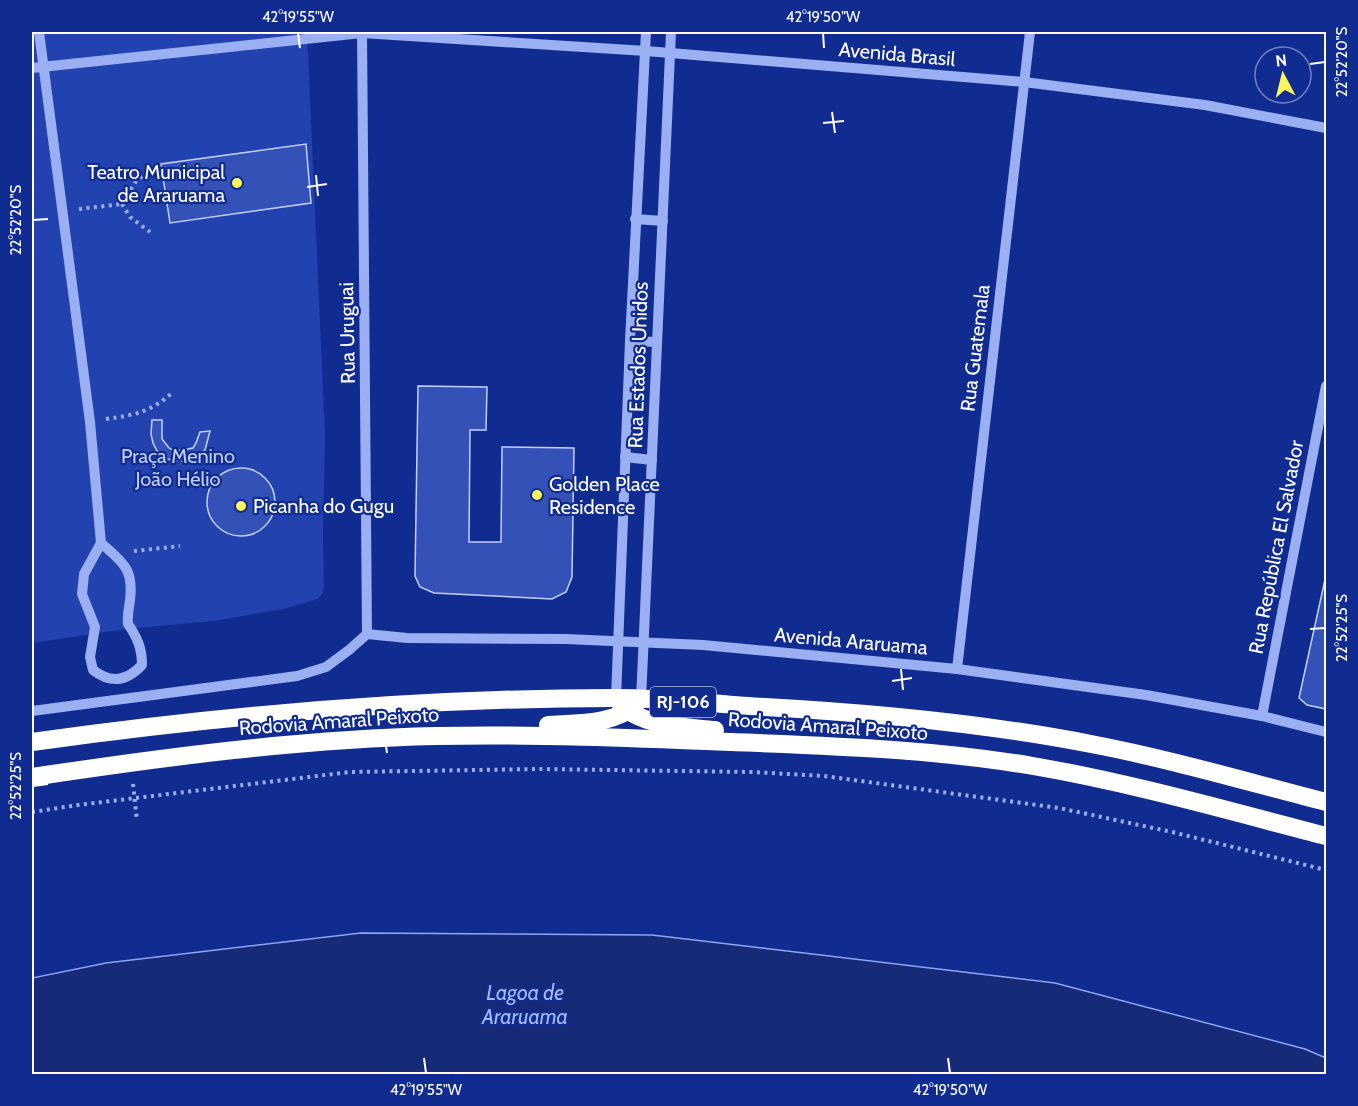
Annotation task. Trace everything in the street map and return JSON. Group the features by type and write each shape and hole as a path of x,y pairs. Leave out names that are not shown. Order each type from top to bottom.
{"highway":[{"name":"Rodovia Amaral Peixoto","path":"32,742 277,713 434,703 629,703 837,711 958,723 1090,744 1184,765 1326,802"},
{"path":"436,736 503,727 591,722 629,703 647,719 670,725 827,746"},
{"name":"Rodovia Amaral Peixoto","path":"32,777 131,762 278,746 436,736 582,736 827,746 955,756 1104,779 1326,836"}],"street":[{"path":"39,32 90,422 101,543 84,574 82,594 95,627 90,657 93,670 100,676 121,680 133,674 142,665 142,653 136,636 128,624 132,583 125,565 101,543"},
{"name":"Avenida Brasil","path":"32,68 362,32 646,51 1024,82 1205,105 1326,128"},
{"name":"Rua Uruguai","path":"362,32 367,634"},
{"name":"Rua Estados Unidos","path":"629,703 617,641 635,219 646,32"},
{"name":"Rua Estados Unidos","path":"629,703 644,643 671,32"},
{"name":"Rua Guatemala","path":"957,669 1030,32"},
{"path":"635,219 663,221"},
{"path":"630,341 657,342"},
{"name":"Rua República El Salvador","path":"1262,716 1326,386"},
{"path":"625,457 652,460"},
{"path":"32,711 297,676 326,667 367,634"},
{"name":"Avenida Araruama","path":"367,634 407,638 617,641 703,645 957,669 1146,695 1262,716 1326,732"}],"path":[{"path":"63,210 95,209 122,204 136,181 145,174"},
{"path":"122,204 130,217 150,232"},
{"path":"90,422 130,416 157,406 173,392"},
{"path":"101,543 129,551 180,546"},
{"path":"131,762 137,821"},
{"path":"32,812 350,772 539,769 752,772 824,776 1059,808 1172,832 1326,870"}],"green space":[{"name":"Praça Menino João Hélio","path":"32,32 307,32 325,435 324,586 323,593 318,599 283,609 213,621 126,629 32,643"}],"water":[{"name":"Lagoa de Araruama","path":"361,933 652,935 1055,983 1305,1049 1326,1058 1326,1074 32,1074 32,978 106,963"}],"building":[{"name":"Teatro Municipal de Araruama","path":"306,144 311,203 170,223 161,164"},
{"name":"Golden Place Residence","path":"418,386 487,387 486,430 470,430 469,542 501,542 502,447 574,448 572,577 566,592 552,599 434,593 420,587 415,576"},
{"path":"152,420 162,420 162,439 169,448 175,451 193,448 200,432 210,431 205,450 192,459 182,461 166,459 157,451 153,443"},
{"name":"Picanha do Gugu","path":"241,468 254,471 265,478 272,489 275,502 272,515 265,526 254,533 241,536 228,533 217,526 210,515 207,502 210,489 217,478 228,471"},
{"path":"1326,575 1326,709 1307,705 1299,698"}],"place":[{"name":"Teatro Municipal de Araruama","path":"237,183"},
{"name":"Golden Place Residence","path":"537,495"},
{"name":"Picanha do Gugu","path":"241,506"}]}
